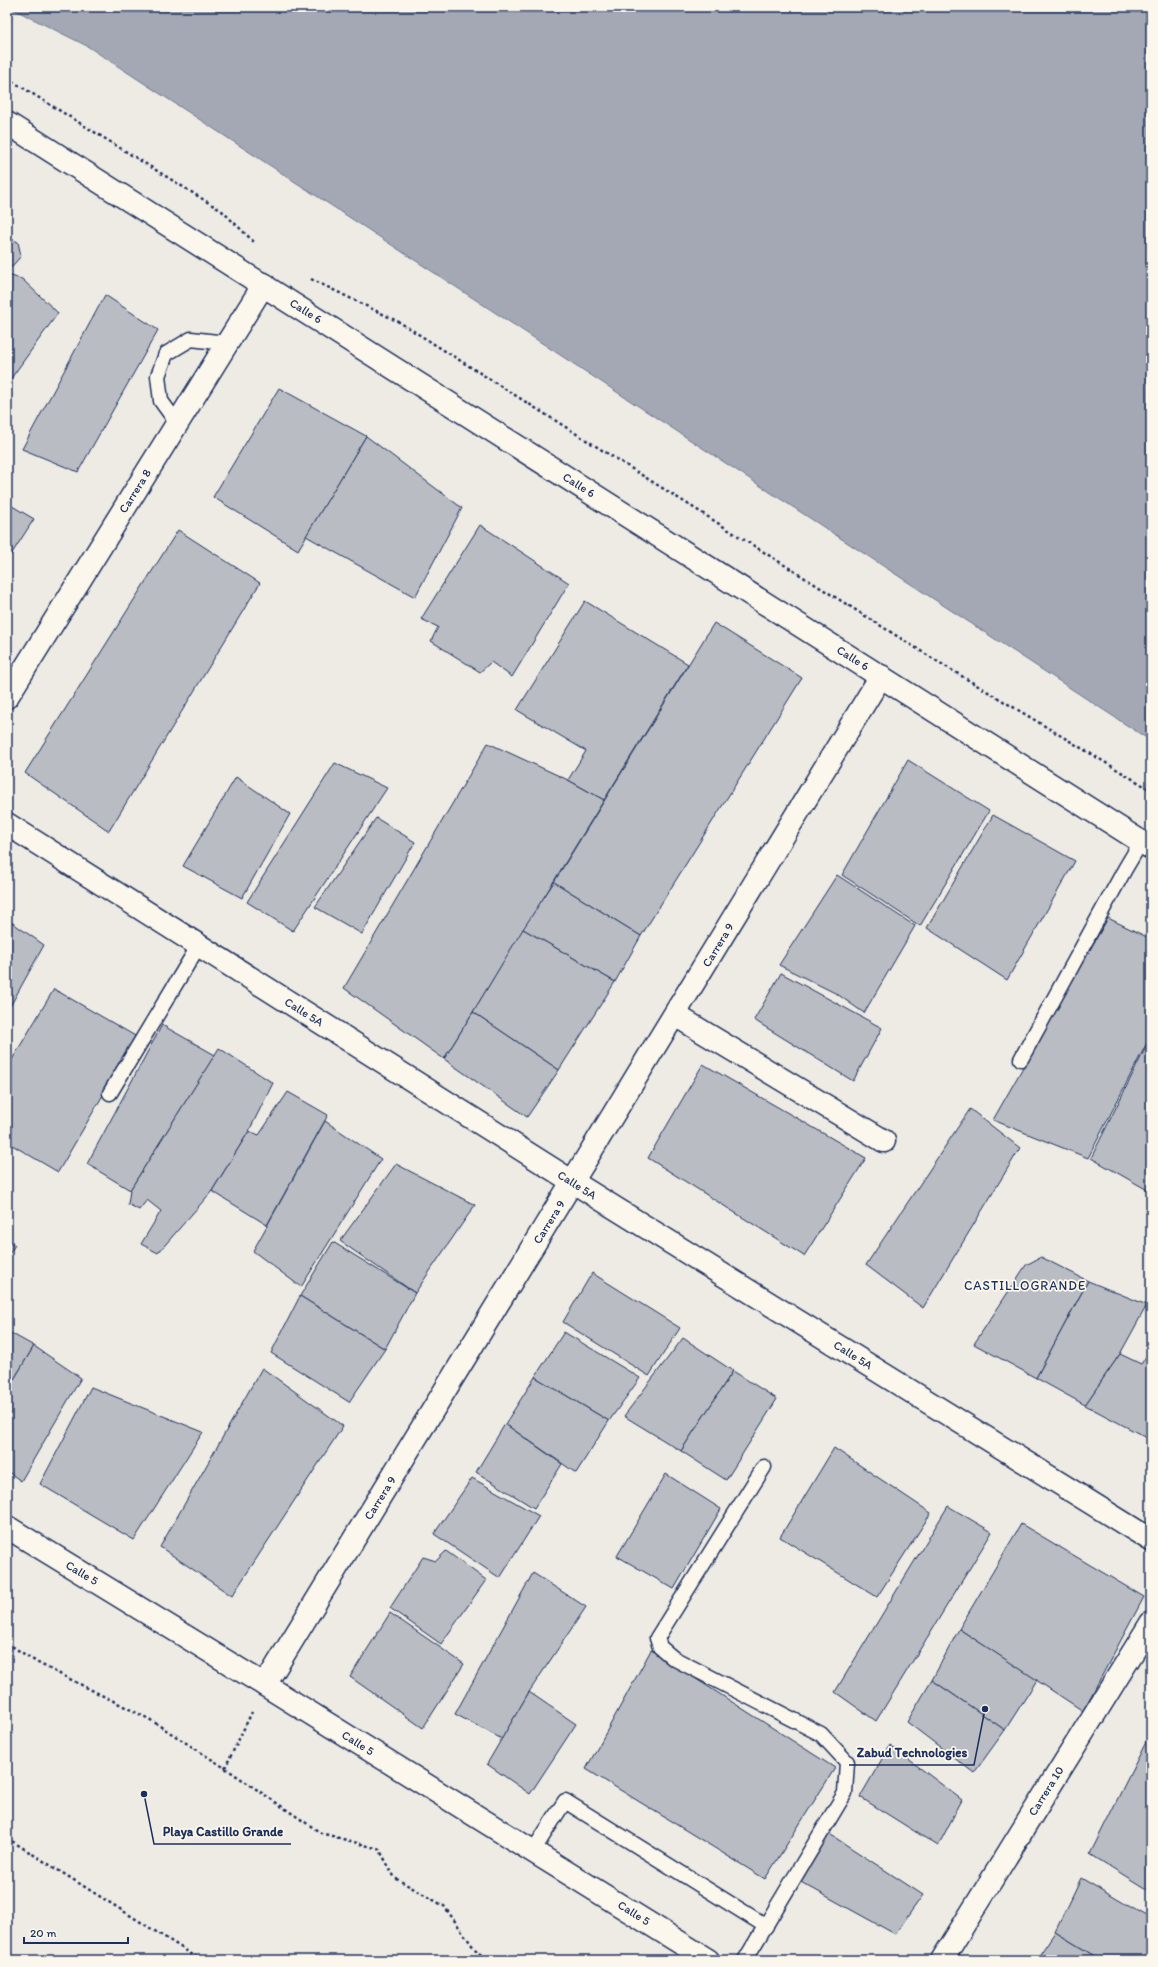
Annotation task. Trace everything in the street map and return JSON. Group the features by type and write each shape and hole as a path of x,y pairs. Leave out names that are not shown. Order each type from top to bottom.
{"street":[{"name":"Calle 6","path":"7,122 1146,845"},
{"name":"Carrera 8","path":"7,697 264,284"},
{"name":"Carrera 9","path":"265,1684 881,676"},
{"name":"Calle 5A","path":"7,824 573,1182 1151,1540"},
{"path":"675,1014 884,1141"},
{"name":"Calle 5","path":"7,1527 265,1684 708,1960"},
{"name":"Carrera 10","path":"942,1960 1151,1623"}],"lane":[{"path":"177,423 161,401 158,376 166,354 191,339 226,343"},
{"path":"1021,1059 1146,845"},
{"path":"110,1093 199,945"},
{"path":"745,1960 845,1793 847,1762 821,1734 673,1658 660,1647 657,1638 764,1468"},
{"path":"533,1851 566,1801 766,1926"}],"path":[{"path":"7,78 222,211 258,247"},
{"path":"310,278 399,322 935,660 1151,790"},
{"path":"7,1643 38,1663 149,1719 225,1768 320,1833 379,1849 395,1878 444,1906 474,1948 486,1960"},
{"path":"225,1768 265,1684"},
{"path":"7,1838 201,1960"}],"shaded area":[{"path":"9,7 1151,7 1151,741 87,46"}],"building":[{"path":"7,237 18,242 21,256 7,272"},
{"path":"7,275 22,279 58,313 7,384"},
{"path":"105,295 158,330 78,472 22,449"},
{"path":"279,388 366,436 298,550 213,497"},
{"path":"366,436 462,508 415,597 306,536"},
{"path":"7,503 34,519 7,561"},
{"path":"480,525 569,583 512,677 491,662 480,672 431,641 438,627 421,619"},
{"path":"178,530 260,583 109,831 25,773"},
{"path":"585,601 688,664 604,800 568,780 586,751 517,710"},
{"path":"714,623 802,678 641,936 554,882"},
{"path":"488,743 568,780 604,800 444,1059 344,988"},
{"path":"908,760 989,811 920,926 842,875"},
{"path":"335,763 387,788 293,931 247,902"},
{"path":"236,777 290,814 242,898 183,866"},
{"path":"993,815 1075,861 1007,980 927,928"},
{"path":"376,818 415,842 362,934 315,907"},
{"path":"837,875 915,926 864,1013 837,994 779,965"},
{"path":"554,882 641,936 615,982 523,929"},
{"path":"1108,918 1151,939 1151,1035 1088,1158 993,1120"},
{"path":"7,919 44,945 7,1012"},
{"path":"523,929 615,982 559,1070 473,1012"},
{"path":"781,973 882,1028 853,1081 754,1020"},
{"path":"54,989 137,1037 58,1172 7,1142 7,1068"},
{"path":"473,1012 559,1070 527,1117 444,1059"},
{"path":"162,1025 215,1055 130,1190 87,1164"},
{"path":"1151,1037 1151,1192 1091,1158"},
{"path":"219,1048 273,1083 249,1131 212,1191 158,1253 141,1244 161,1211 147,1200 139,1210 128,1204 130,1190"},
{"path":"703,1064 866,1158 804,1256 648,1158"},
{"path":"288,1092 328,1115 267,1225 212,1191 249,1131 259,1135"},
{"path":"970,1109 1020,1148 923,1308 866,1265"},
{"path":"325,1121 381,1159 301,1287 253,1251"},
{"path":"396,1164 475,1205 415,1293 340,1241"},
{"path":"7,1240 15,1245 7,1257"},
{"path":"333,1242 415,1293 385,1349 300,1296"},
{"path":"1041,1257 1088,1281 1036,1378 974,1344 1026,1265"},
{"path":"592,1273 680,1328 649,1376 563,1322"},
{"path":"1088,1281 1147,1305 1120,1354 1085,1405 1036,1378"},
{"path":"300,1296 385,1349 349,1402 271,1353"},
{"path":"7,1331 34,1346 7,1391"},
{"path":"564,1332 640,1378 609,1421 535,1377"},
{"path":"683,1338 733,1371 681,1451 624,1416"},
{"path":"34,1346 81,1378 21,1481 7,1471 7,1391"},
{"path":"1151,1349 1151,1440 1085,1405 1120,1354 1141,1364"},
{"path":"262,1368 343,1426 232,1596 160,1547"},
{"path":"733,1371 777,1399 726,1480 681,1451"},
{"path":"535,1377 609,1421 576,1473 505,1424"},
{"path":"91,1387 203,1432 134,1540 40,1484"},
{"path":"505,1424 562,1464 534,1508 476,1472"},
{"path":"834,1448 931,1513 877,1597 780,1537"},
{"path":"666,1474 721,1509 674,1589 617,1556"},
{"path":"472,1478 539,1516 500,1578 434,1534"},
{"path":"948,1506 992,1532 876,1721 835,1692"},
{"path":"1021,1524 1144,1597 1083,1711 959,1629"},
{"path":"446,1551 486,1580 441,1644 390,1608 423,1557 436,1561"},
{"path":"533,1573 586,1607 529,1692 502,1739 455,1714"},
{"path":"390,1613 464,1664 423,1728 350,1677"},
{"path":"959,1629 1037,1680 1005,1730 932,1680"},
{"path":"651,1650 835,1768 765,1879 586,1769"},
{"path":"932,1680 1005,1730 974,1773 907,1722"},
{"path":"529,1692 576,1724 530,1794 487,1764"},
{"path":"1151,1732 1151,1892 1090,1854"},
{"path":"890,1745 962,1800 938,1846 860,1797"},
{"path":"825,1831 923,1895 895,1934 797,1880"},
{"path":"1081,1878 1151,1919 1151,1954 1147,1960 1101,1960 1055,1932"},
{"path":"1055,1932 1101,1960 1036,1960"}],"place":[{"name":"Zabud Technologies","path":"985,1709"},
{"name":"Playa Castillo Grande","path":"144,1794"}],"district":[{"name":"CASTILLOGRANDE","path":"1025,1285"}]}
